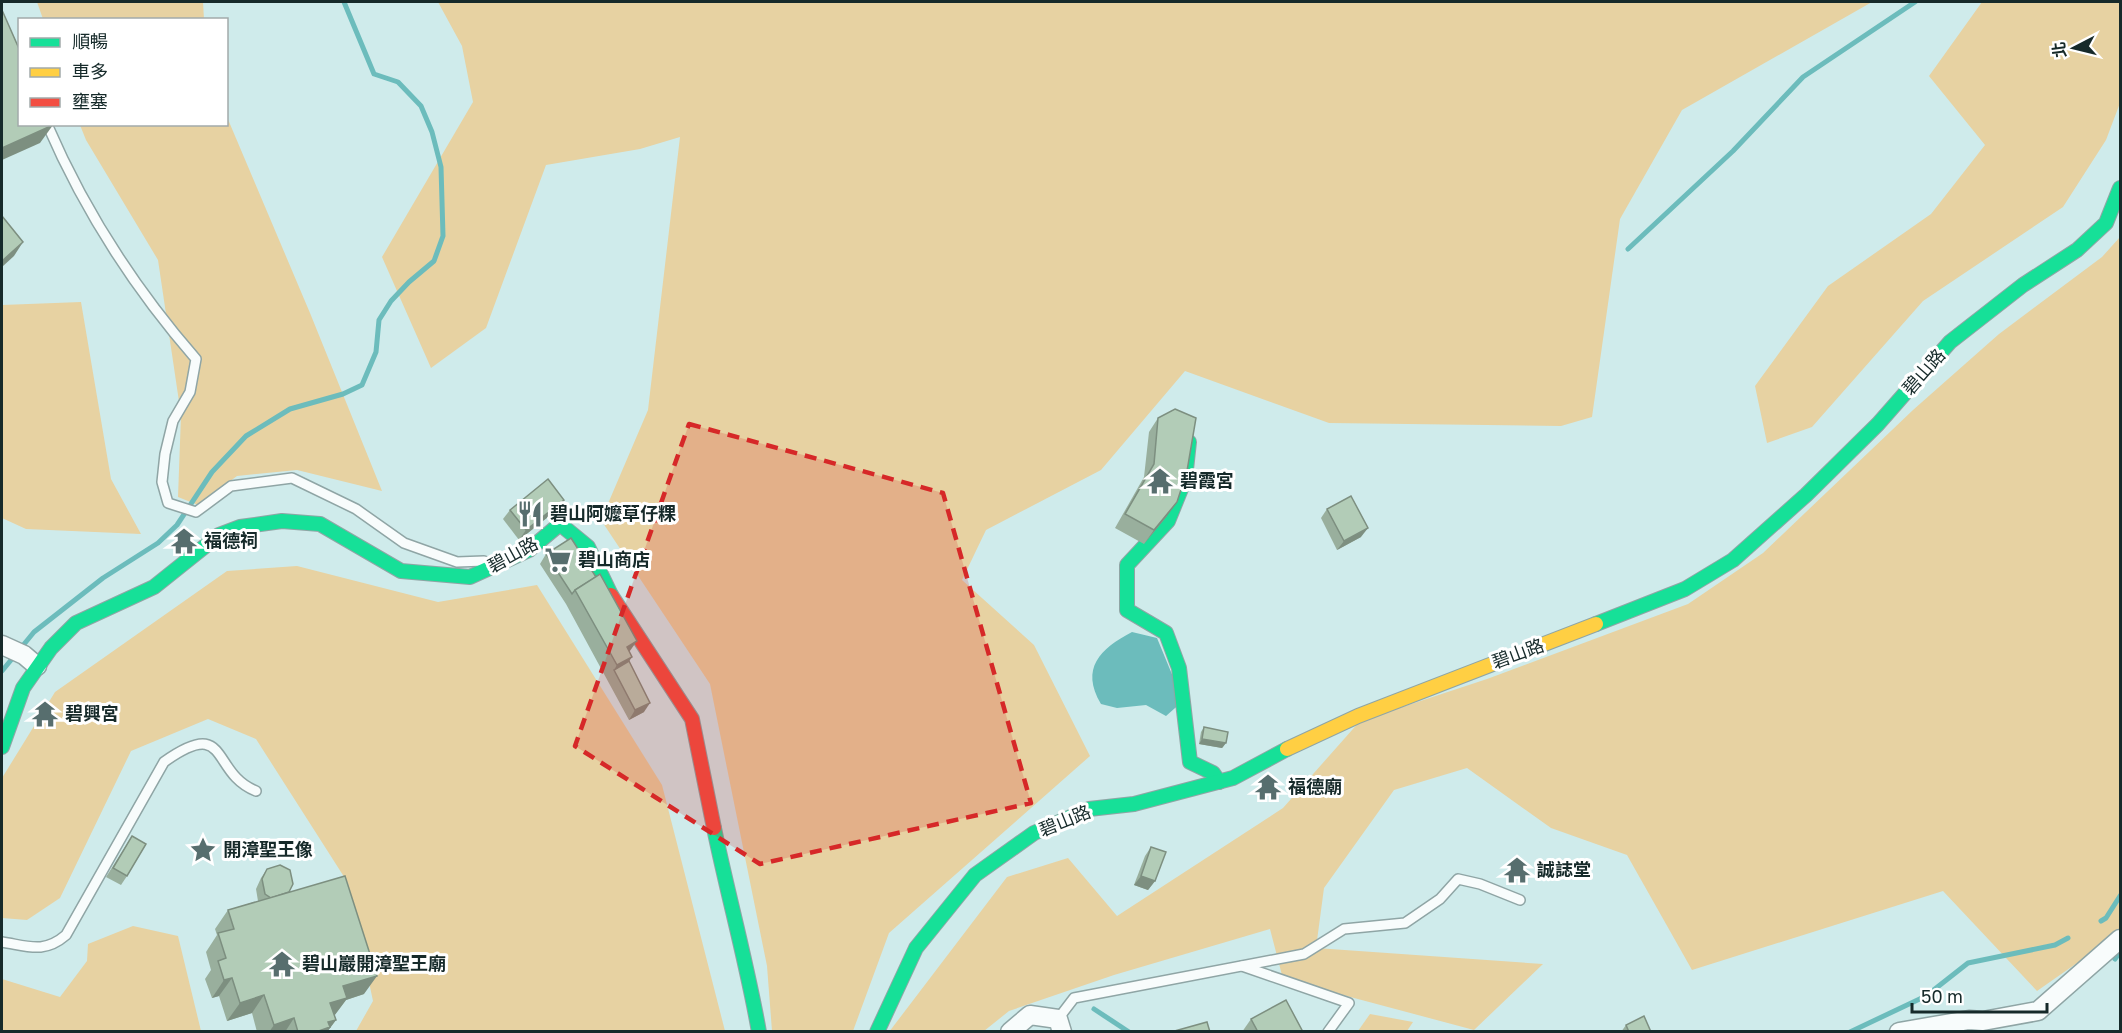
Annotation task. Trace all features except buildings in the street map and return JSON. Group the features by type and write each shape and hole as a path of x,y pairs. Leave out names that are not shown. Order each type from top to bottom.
{"street":[{"name":"碧山路","path":"877,1032 916,948 975,875 1034,832 1089,809 1134,804 1219,782 1358,716 1685,589 1733,561 1878,424 1950,342 2023,285 2077,250 2106,223 2121,188"},
{"path":"1190,436 1185,479 1168,521 1127,565 1127,610 1166,633 1179,668 1190,762 1213,773 1219,782"},
{"name":"碧山路","path":"2,747 22,688 37,666 76,623 153,587 219,535 240,527 282,521 320,524 401,571 470,577 529,550 560,524 588,547 618,609 692,718 732,917 749,976 759,1032"},
{"path":"2,645 24,655 37,666"},
{"path":"1899,1032 2038,1011 2121,939"},
{"path":"1010,1032 1030,1015 1060,1025"}],"lane":[{"path":"48,126 79,194 101,231 172,332 196,359 190,392 173,421 165,454 162,482 168,503 196,512 231,486 292,478 356,509 404,543 457,562 507,561"},
{"path":"2,942 36,948 53,946 66,934 164,762 181,750 197,743 208,744 216,748 243,786 256,791"},
{"path":"1060,1025 1074,998 1304,954 1344,928 1405,923 1440,900 1458,879 1480,884 1520,900"},
{"path":"1242,966 1349,1003 1328,1032"}],"highlighted area":[{"path":"689,424 943,493 1031,803 760,864 575,746"}],"shaded area":[{"path":"37,2 203,2 204,18 43,18"},
{"path":"438,2 1872,2 1682,110 1620,219 1592,417 1561,426 1329,423 1185,371 1101,470 986,530 962,580 1034,645 1090,756 889,933 853,1031 772,1031 767,966 710,684 601,520 648,410 680,137 640,149 546,165 486,328 431,368 382,257 473,102 462,46"},
{"path":"1982,2 2120,2 2120,103 2106,140 2063,207 1923,301 1812,427 1767,443 1755,386 1828,286 1931,214 1985,145 1929,76"},
{"path":"228,119 382,491 297,470 237,476 198,505 178,497 181,415 158,260 86,140 80,126 228,126"},
{"path":"2120,237 2120,933 2037,991 1943,891 1692,970 1627,855 1551,828 1467,768 1394,790 1324,888 1316,948 1543,964 1474,1030 1283,979 1270,929 1114,975 1009,1011 984,1031 889,1032 1007,877 1068,858 1117,916 1283,808 1360,721 1487,679 1688,604 1763,553 1913,410 1999,334 2102,257"},
{"path":"81,302 111,479 141,534 26,529 2,518 2,305"},
{"path":"297,566 438,602 537,585 662,785 725,1031 356,1031 373,1001 348,883 256,739 208,719 131,751 60,898 27,920 2,918 2,778 55,692 227,571"},
{"path":"133,926 178,936 201,1031 2,1031 2,979 60,997 87,961 88,944"},
{"path":"1370,1014 1413,1022 1407,1031 1358,1031"}],"water":[{"path":"1132,632 1157,638 1183,701 1166,716 1146,705 1117,708 1101,704 1095,691 1092,680 1097,661 1111,645"}],"waterway":[{"path":"2,671 34,632 103,578 158,543 177,525 212,472 246,436 290,409 343,394 362,385 376,352 379,320 391,301 434,261 443,236 441,167 432,132 421,106 398,82 374,74 344,2"},
{"path":"1628,249 1733,151 1803,77 1915,2"},
{"path":"2101,921 2106,918 2120,896"},
{"path":"1850,1032 1926,996 1968,963 2055,945 2068,938"},
{"path":"2115,959 2120,952"},
{"path":"1094,1009 1129,1032"}],"traffic: fast":[{"path":"1596,624 1685,589 1733,560 1806,495 1878,424 1950,342 2023,285 2077,250 2106,223 2120,188"},
{"path":"1189,442 1185,479 1168,521 1127,565 1127,610 1166,633 1179,668 1190,762 1213,773 1219,782"},
{"path":"2,747 23,688 51,648 76,623 154,587 219,535 240,527 282,521 320,524 401,571 470,577 529,550 560,524 588,547 611,595"},
{"path":"877,1032 916,948 975,875 1034,833 1089,809 1134,804 1233,778 1287,749"},
{"path":"714,828 759,1032"}],"traffic: slow":[{"path":"1287,749 1358,716 1596,624"}],"traffic: jam":[{"path":"611,595 692,719 714,828"}],"place":[{"name":"碧霞宮","path":"1160,481"},
{"name":"碧山阿嬤草仔粿","path":"530,514"},
{"name":"福德祠","path":"184,541"},
{"name":"碧山商店","path":"558,560"},
{"name":"碧興宮","path":"45,714"},
{"name":"福德廟","path":"1268,787"},
{"name":"開漳聖王像","path":"203,850"},
{"name":"誠誌堂","path":"1517,870"},
{"name":"碧山巖開漳聖王廟","path":"282,964"}]}
